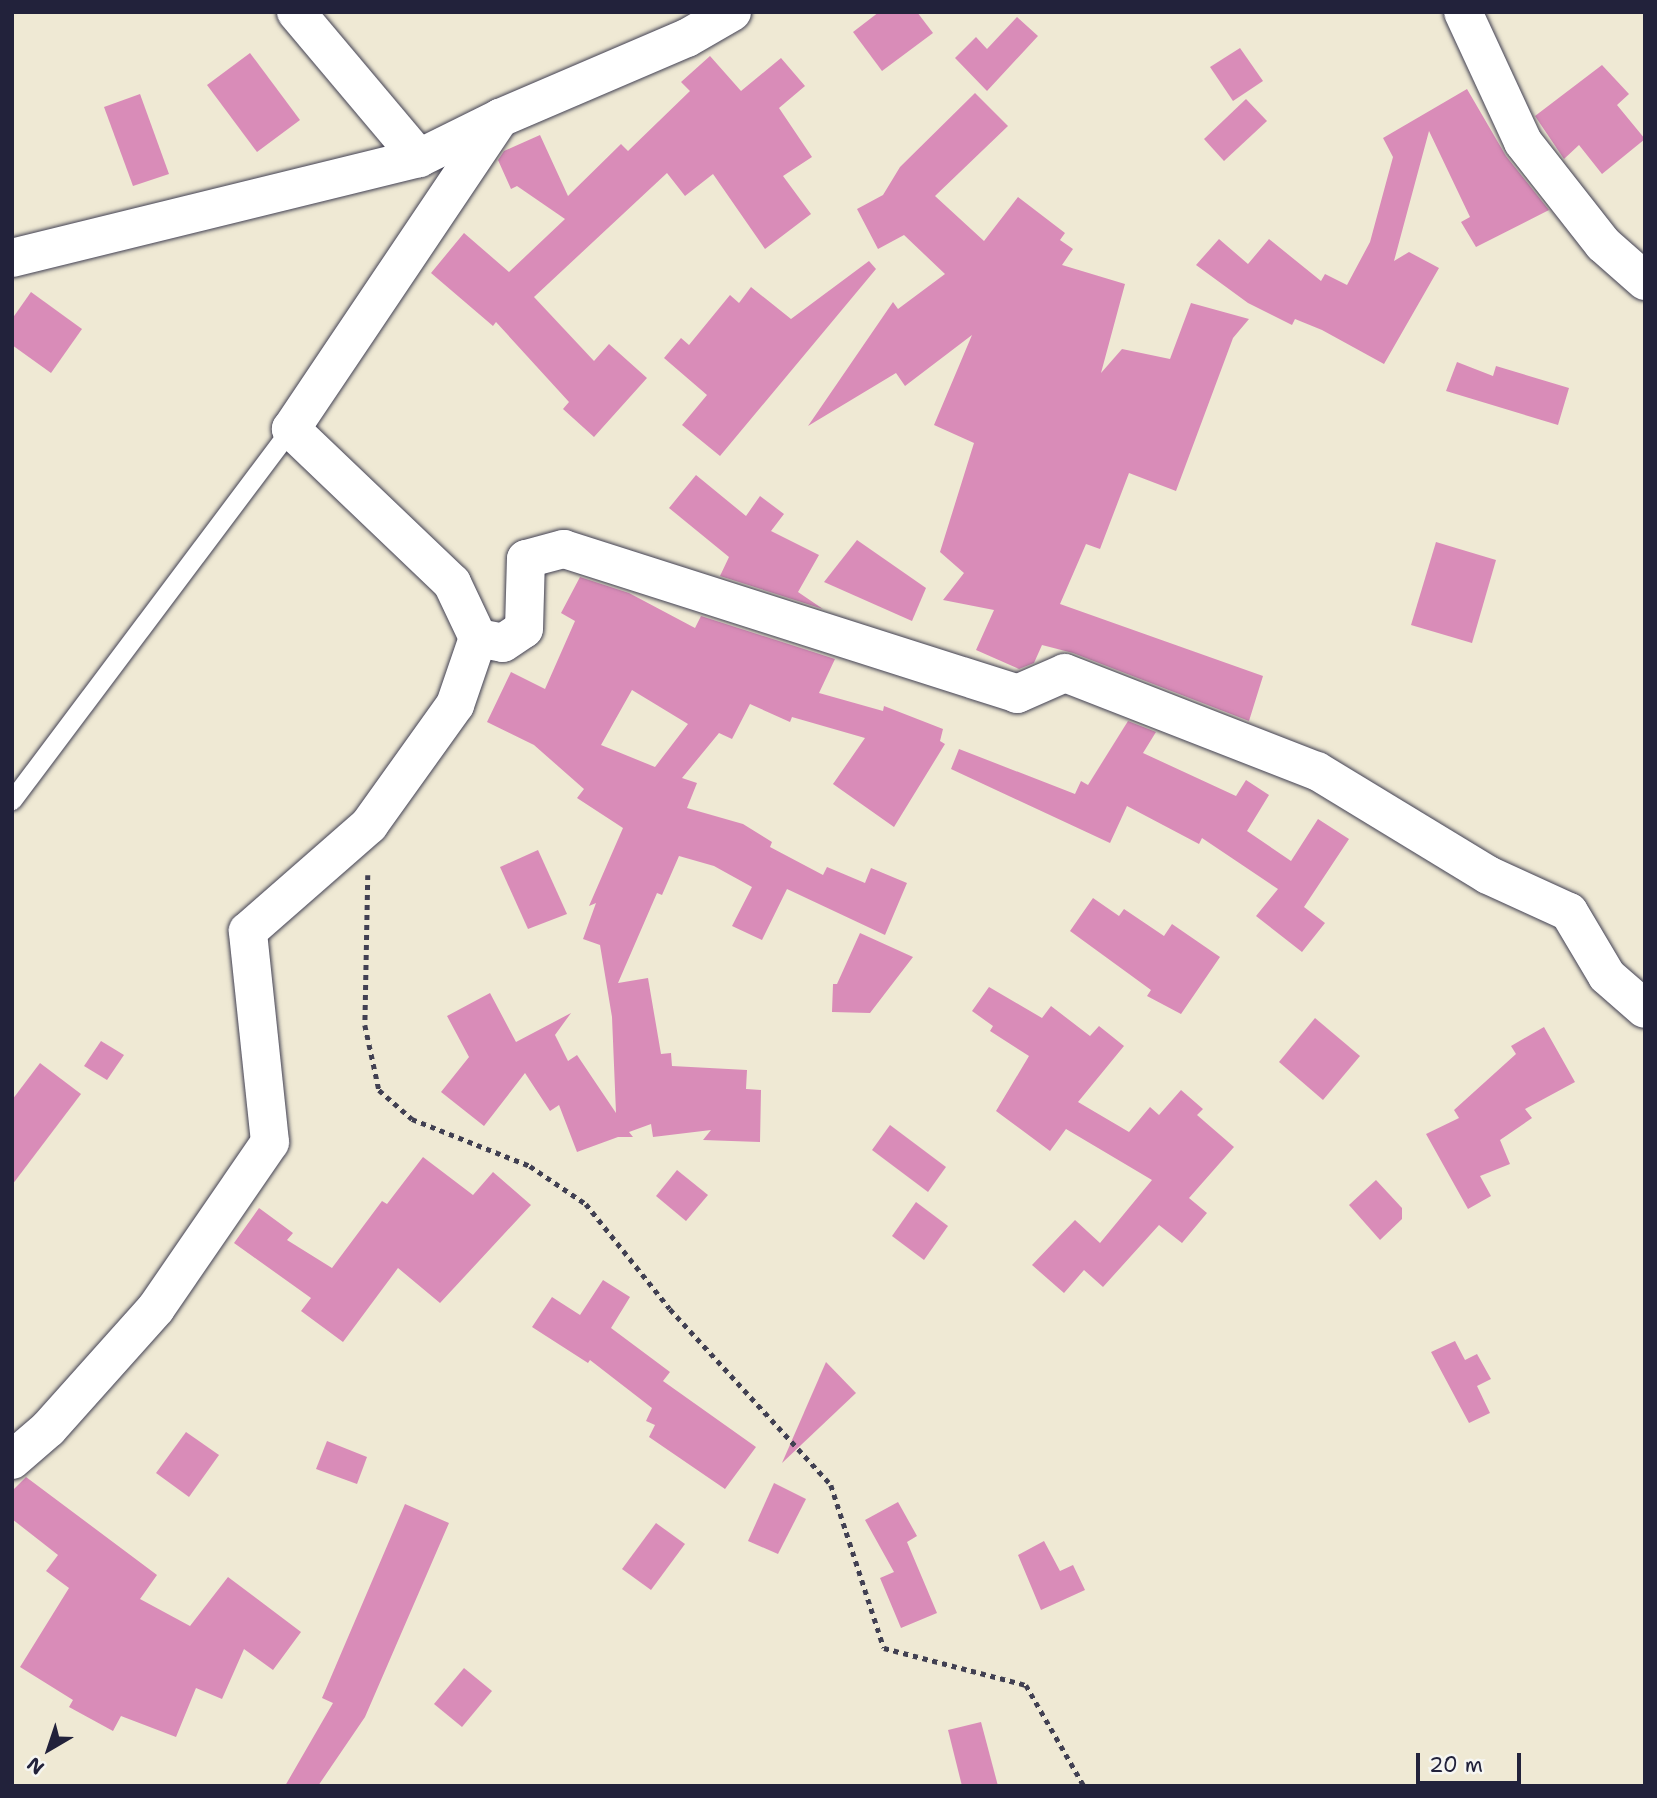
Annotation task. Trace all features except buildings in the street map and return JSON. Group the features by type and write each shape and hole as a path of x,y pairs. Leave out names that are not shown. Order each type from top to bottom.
{"street":[{"path":"296,12 419,158"},
{"path":"12,258 419,158 500,118 687,38 732,12"},
{"path":"1463,12 1523,142 1603,244 1645,281"},
{"path":"12,1460 48,1429 156,1307 271,1142 248,931 369,825 455,705 478,638 452,583 291,429 500,118"},
{"path":"478,638 503,643 524,629 526,559 564,549 1017,694 1065,673 1317,771 1488,875 1569,912 1607,976 1645,1009"}],"lane":[{"path":"12,800 291,429"}],"path":[{"path":"369,825 365,1025 379,1090 412,1119 530,1166 586,1204 670,1309 831,1485 884,1648 1026,1685 1084,1786"}]}
